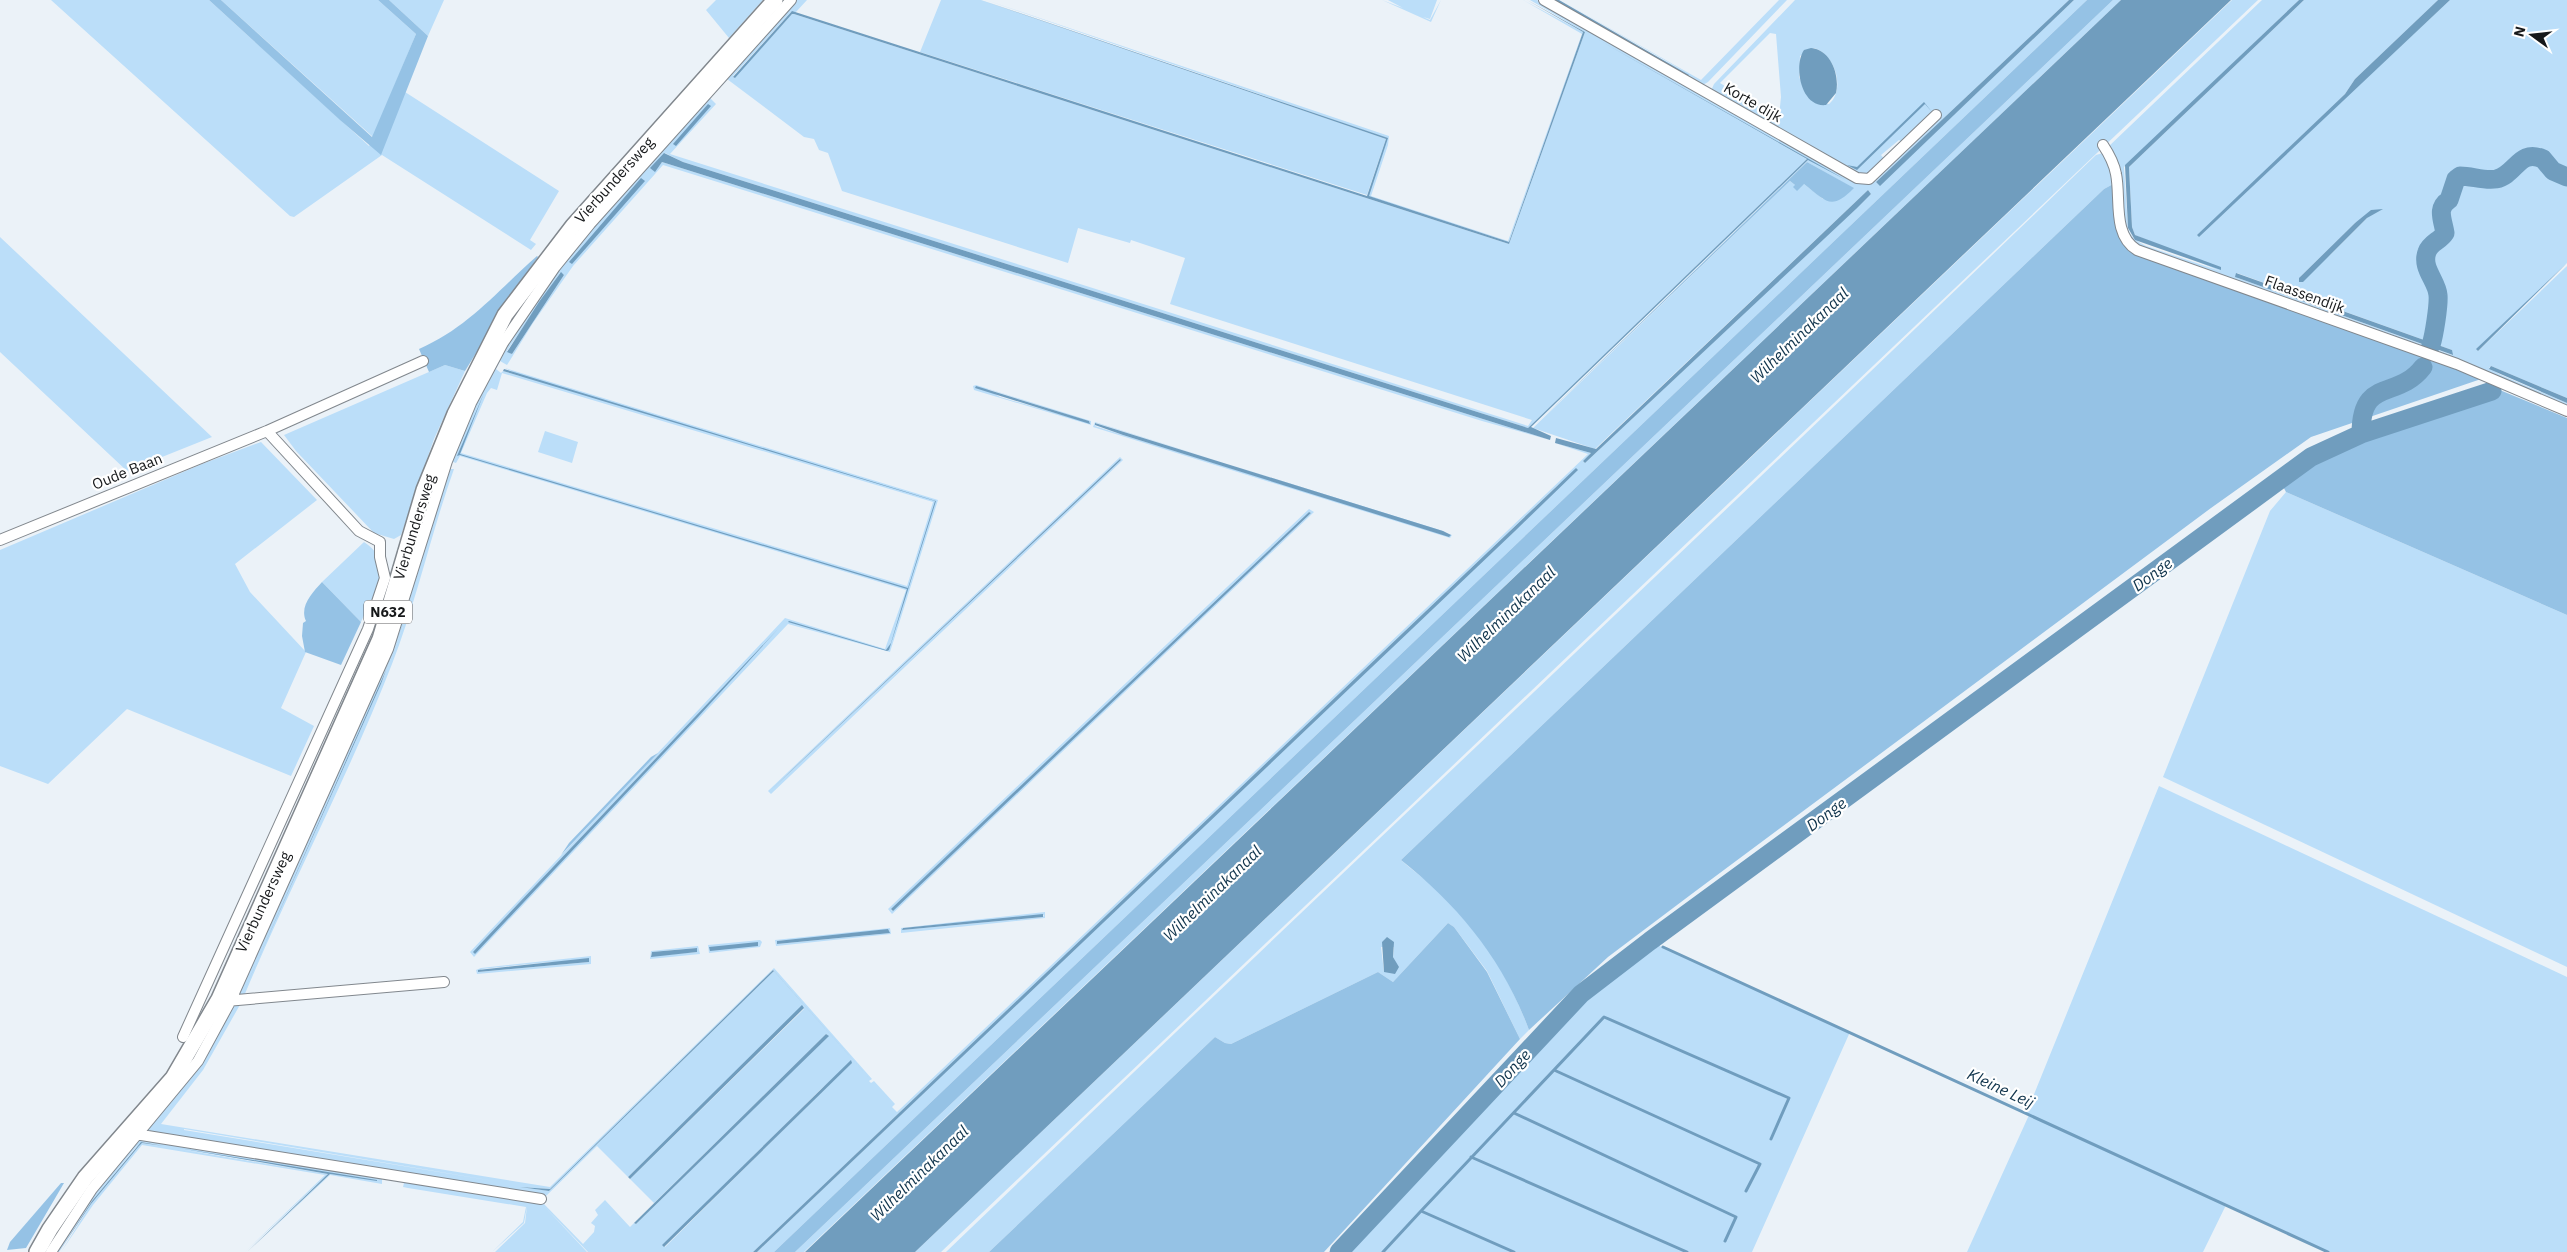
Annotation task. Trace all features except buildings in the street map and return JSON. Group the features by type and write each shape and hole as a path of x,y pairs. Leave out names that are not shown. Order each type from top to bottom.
{"main road":[{"name":"Vierbundersweg","path":"37,1252 50,1229 85,1178 132,1133 173,1078 225,1000 380,639 424,490 455,414 505,314 573,226 775,0"}],"street":[{"name":"Vierbundersweg","path":"225,1000 388,649 446,461 471,403 498,351 522,312 590,224 791,0"},
{"name":"Korte dijk","path":"1544,0 1857,178 1869,178 1936,115"},
{"name":"Flaassendijk","path":"2103,145 2113,162 2116,175 2121,227 2126,240 2137,250 2460,366 2567,412"},
{"name":"Oude Baan","path":"0,540 267,431 423,361"},
{"name":"Vierbundersweg","path":"183,1038 368,628 385,578 380,557 382,546 376,538 359,531 267,431"},
{"path":"204,994 225,1000 444,982"},
{"name":"Vierbundersweg","path":"51,1252 88,1194 132,1133"},
{"path":"132,1133 542,1199"}],"shaded area":[{"path":"51,0 209,0 369,146 405,92 559,191 530,240 536,244 531,250 382,155 294,217 290,216"},
{"path":"209,0 221,0 372,137 416,34 378,0 389,0 428,36 381,155 340,120"},
{"path":"221,0 378,0 416,34 373,137"},
{"path":"389,0 444,0 428,36"},
{"path":"716,0 763,0 729,38 706,10"},
{"path":"795,0 807,0 795,13 791,12 733,76 734,78 794,14 1509,244 1585,32 1530,0 1537,0 1847,176 1863,182 1903,143 1899,140 1881,155 1885,160 1873,172 1861,176 1710,93 1714,84 1795,0 2069,0 1876,182 1880,185 2074,0 2087,0 774,1252 757,1252 1577,470 1558,485 753,1252 588,1252 544,1206 587,1252 495,1252 525,1223 527,1206 524,1223 492,1252 523,1222 526,1207 403,1187 408,1179 544,1201 544,1204 583,1244 594,1232 595,1226 591,1223 598,1215 595,1210 605,1200 630,1227 634,1223 636,1224 828,1036 826,1034 654,1203 630,1179 804,1009 802,1006 628,1177 597,1146 545,1197 144,1131 231,1005 241,1003 203,1070 161,1124 550,1187 774,968 872,1079 869,1081 871,1083 874,1081 895,1104 892,1107 897,1112 1588,454 1555,443 1591,453 1583,461 1585,463 1871,194 1868,190 1595,449 1533,428 1790,181 1795,185 1804,184 1823,199 1853,188 1807,162 1530,427 1808,160 1845,181 1807,159 1528,428 683,162 665,153 655,171 662,162 1550,440 1482,421 663,165 573,266 533,323 507,365 500,361 496,369 501,373 503,371 523,377 505,368 938,500 890,652 788,624 474,957 470,952 785,618 885,649 906,590 460,456 456,463 450,461 474,405 509,341 558,267 708,96 716,104 670,154 1528,426 1532,420 1170,304 1185,258 1131,240 1130,243 1078,228 1068,263 842,191 828,153 819,150 814,139 804,137 727,79 727,76","holes":["1770,33 1776,34 1781,97 1779,116 1769,113 1720,83","1814,48 1828,57 1836,73 1837,81 1837,90 1829,104 1812,101 1799,77 1800,56","560,273 564,275 512,354 507,351","502,373 933,502 907,586 461,453 487,393 491,388 497,390","778,629 474,954 484,940","774,971 549,1191 521,1187 550,1189","852,1062 665,1247 663,1245 821,1089","184,1129 500,1182 184,1130"]},
{"path":"941,0 981,0 1386,139 1367,195 920,52"},
{"path":"986,0 1389,136 1388,145 1371,196 1508,241 1582,34 1523,0 1583,32 1509,242 1368,196 1387,138"},
{"path":"1382,0 1403,8 1388,0 1437,0 1430,19 1423,17 1430,20 1441,0 1431,22"},
{"path":"1553,0 1689,74 1560,0 1701,80 1779,0 1787,0 1708,82 1701,86"},
{"path":"2087,0 2113,0 795,1252 774,1252"},
{"path":"2113,0 2121,0 804,1252 795,1252"},
{"path":"2232,0 2258,0 941,1252 915,1252"},
{"path":"2262,0 2299,0 2124,167 2128,228 2133,237 2146,246 2220,271 2135,235 2132,227 2129,167 2304,0 2438,0 2355,79 2345,94 2197,236 2450,0 2567,0 2567,263 2477,349 2478,351 2567,266 2567,398 2491,366 2489,368 2567,403 2567,411 2352,325 2129,242 2107,148","holes":["2370,215 2330,255 2299,278 2355,223","2237,273 2452,350 2452,355 2238,278"]},
{"path":"2103,153 2111,162 2115,183 2104,189 1401,860 1438,890 1457,910 1494,958 1513,993 1529,1030 1520,1039 1487,971 1454,927 1448,923 1393,982 1378,972 1231,1044 1215,1037 989,1252 946,1252 1809,430 2096,155","holes":["1381,947 1394,947 1393,957 1395,961 1384,972"]},
{"path":"1807,162 1854,188 1840,200 1834,202 1824,199 1804,184 1797,191 1793,187 1795,185 1790,181 1532,428"},
{"path":"2115,183 2125,242 2484,378 2311,437 2211,508 1608,957 1529,1030 1506,980 1477,936 1442,896 1401,860 2104,189"},
{"path":"0,237 212,437 127,471 0,352"},
{"path":"537,256 465,371 445,365 429,372 419,349 437,340 468,319"},
{"path":"445,365 465,371 434,439 401,535 394,539 374,533 296,451 284,435"},
{"path":"976,385 1091,421 1091,425 974,390 973,386","holes":["987,389 1090,423 1000,397"]},
{"path":"2490,386 2567,418 2567,615 2286,492 2277,475 2343,436"},
{"path":"1095,422 1225,463 1096,423 1095,426 1123,435 1450,536 1446,533 1452,535 1450,538 1093,427"},
{"path":"545,431 578,442 572,463 538,452"},
{"path":"261,442 317,500 235,564 250,592 306,652 281,708 314,726 291,776 127,709 48,784 0,766 0,550 202,464"},
{"path":"1120,457 1123,460 771,794 768,791","holes":["1120,459 1121,460 770,791"]},
{"path":"448,469 454,469 401,640 375,706 244,996 236,995","holes":["411,605 381,684 244,991 386,670"]},
{"path":"2286,492 2567,615 2567,967 2163,777 2270,511"},
{"path":"1309,509 1314,512 892,914 888,909","holes":["1309,512 1311,513 892,911 891,909"]},
{"path":"364,542 374,550 379,560 380,570 375,591 361,622 322,582"},
{"path":"322,582 361,622 341,665 305,652 302,636 303,623 306,621 304,610 308,600"},
{"path":"658,753 561,855 569,843 651,757"},
{"path":"2159,786 2567,977 2567,1252 2329,1252 2226,1205 2203,1252 1967,1252 2029,1115 2026,1114"},
{"path":"1045,912 1045,918 901,933 901,928","holes":["1044,915 1043,917 902,930 903,928"]},
{"path":"1448,923 1454,927 1487,972 1520,1039 1324,1252 989,1252 1215,1037 1231,1044 1378,972 1393,982"},
{"path":"890,928 891,934 776,946 775,940","holes":["890,933 777,944 777,941"]},
{"path":"760,940 762,942 760,947 709,953 708,945"},
{"path":"1655,944 1850,1032 1752,1252 1343,1252 1541,1037 1605,977"},
{"path":"698,946 700,954 650,959 651,951","holes":["696,948 697,952 651,956 652,952"]},
{"path":"591,956 591,964 477,974 476,970 481,968","holes":["550,962 589,962 478,972 482,969"]},
{"path":"141,1136 379,1174 382,1184 330,1175 248,1252 330,1174 377,1180 179,1149 328,1174 245,1252 325,1175 142,1145 93,1205 61,1252 91,1204 139,1146 142,1143 164,1146 142,1142 92,1201 59,1252 54,1252 78,1213"},
{"path":"61,1183 64,1183 26,1248 7,1250 10,1242"}],"water":[{"path":"981,0 1388,138 1369,196 1509,242 1583,32 1527,0 1585,32 1509,244 794,14 735,78 733,77 792,11 1367,196 1386,139"},
{"path":"1553,0 1559,0 1689,75 1688,76"},
{"path":"2069,0 2074,0 1880,186 1876,182"},
{"name":"Wilhelminakanaal","path":"2121,0 2231,0 915,1252 805,1252"},
{"path":"2299,0 2304,0 2129,167 2132,227 2135,235 2221,267 2221,270 2135,240 2128,228 2125,165"},
{"path":"2438,0 2450,0 2199,237 2197,235 2345,94 2355,79"},
{"path":"1597,39 1846,180 1808,160 1531,427 1551,436 1550,440 662,162 655,172 650,168 664,153 683,162 1528,428 1807,159"},
{"path":"1811,48 1824,53 1829,58 1835,71 1837,79 1836,93 1826,105 1817,104 1810,100 1802,85 1799,66 1801,57 1804,50"},
{"path":"1924,102 1932,112 1925,104 1857,170 1847,165 1857,167"},
{"path":"708,104 711,106 676,146 673,144"},
{"path":"641,178 645,181 572,264 569,262"},
{"path":"1868,190 1871,194 1856,209 1585,463 1583,461 1591,453 1555,443 1556,438 1596,449"},
{"path":"2383,209 2367,218 2303,282 2299,282 2299,278 2355,223 2371,210"},
{"path":"2567,263 2478,351 2476,349"},
{"path":"561,272 564,275 512,354 507,352 539,302"},
{"path":"2236,273 2452,350 2453,355 2235,277"},
{"path":"2491,366 2567,398 2567,403 2489,369"},
{"path":"504,369 936,501 889,650 887,651 788,622 886,650 891,643 907,589 460,455 457,456 484,393 460,454 908,588 935,501 503,371"},
{"path":"976,386 1089,421 1090,424 975,388"},
{"path":"1095,423 1451,535 1449,537 1123,435 1095,425"},
{"path":"1121,460 770,791 795,767"},
{"path":"1576,468 1578,470 1515,531 757,1252 753,1252"},
{"path":"1309,512 1311,513 893,911 891,909 893,907"},
{"path":"410,605 381,684 244,991 386,670"},
{"path":"778,629 475,954 473,952 484,940"},
{"path":"1043,914 1043,917 902,930 903,928"},
{"path":"888,929 890,933 777,944 777,941"},
{"path":"1387,937 1394,942 1393,957 1399,967 1395,974 1384,972 1382,942"},
{"path":"758,942 758,946 710,951 709,947"},
{"path":"697,948 697,952 651,957 652,952"},
{"path":"589,958 589,962 478,972 478,970"},
{"path":"773,970 549,1191 520,1187 550,1189"},
{"path":"802,1005 804,1008 630,1179 628,1177"},
{"path":"826,1034 829,1036 636,1224 634,1223"},
{"path":"851,1060 852,1063 664,1247 662,1245"},
{"path":"141,1142 164,1146 142,1143 139,1146 91,1204 59,1252 92,1201"},
{"path":"179,1148 377,1181 330,1174 247,1252 328,1174"}],"waterway":[{"name":"Donge","path":"2431,345 2434,335 2438,295 2426,264 2426,258 2430,246 2445,233 2441,211 2449,200 2456,179 2460,176 2487,179 2503,177 2523,159 2528,157 2543,159 2553,171 2567,177"},
{"name":"Donge","path":"2361,434 2363,416 2367,404 2374,396 2402,384 2423,367"},
{"name":"Donge","path":"1339,1252 1581,994 1650,941 2311,457 2361,434 2492,391"},
{"name":"Kleine Leij","path":"1650,941 1655,944"},
{"name":"Kleine Leij","path":"1663,947 2328,1252"},
{"path":"1421,1211 1604,1017 1789,1098 1771,1139"},
{"path":"1554,1070 1760,1164 1746,1191"},
{"path":"1514,1113 1736,1217 1725,1241"},
{"path":"1471,1157 1687,1252"},
{"path":"1383,1252 1421,1211 1514,1252"}]}
